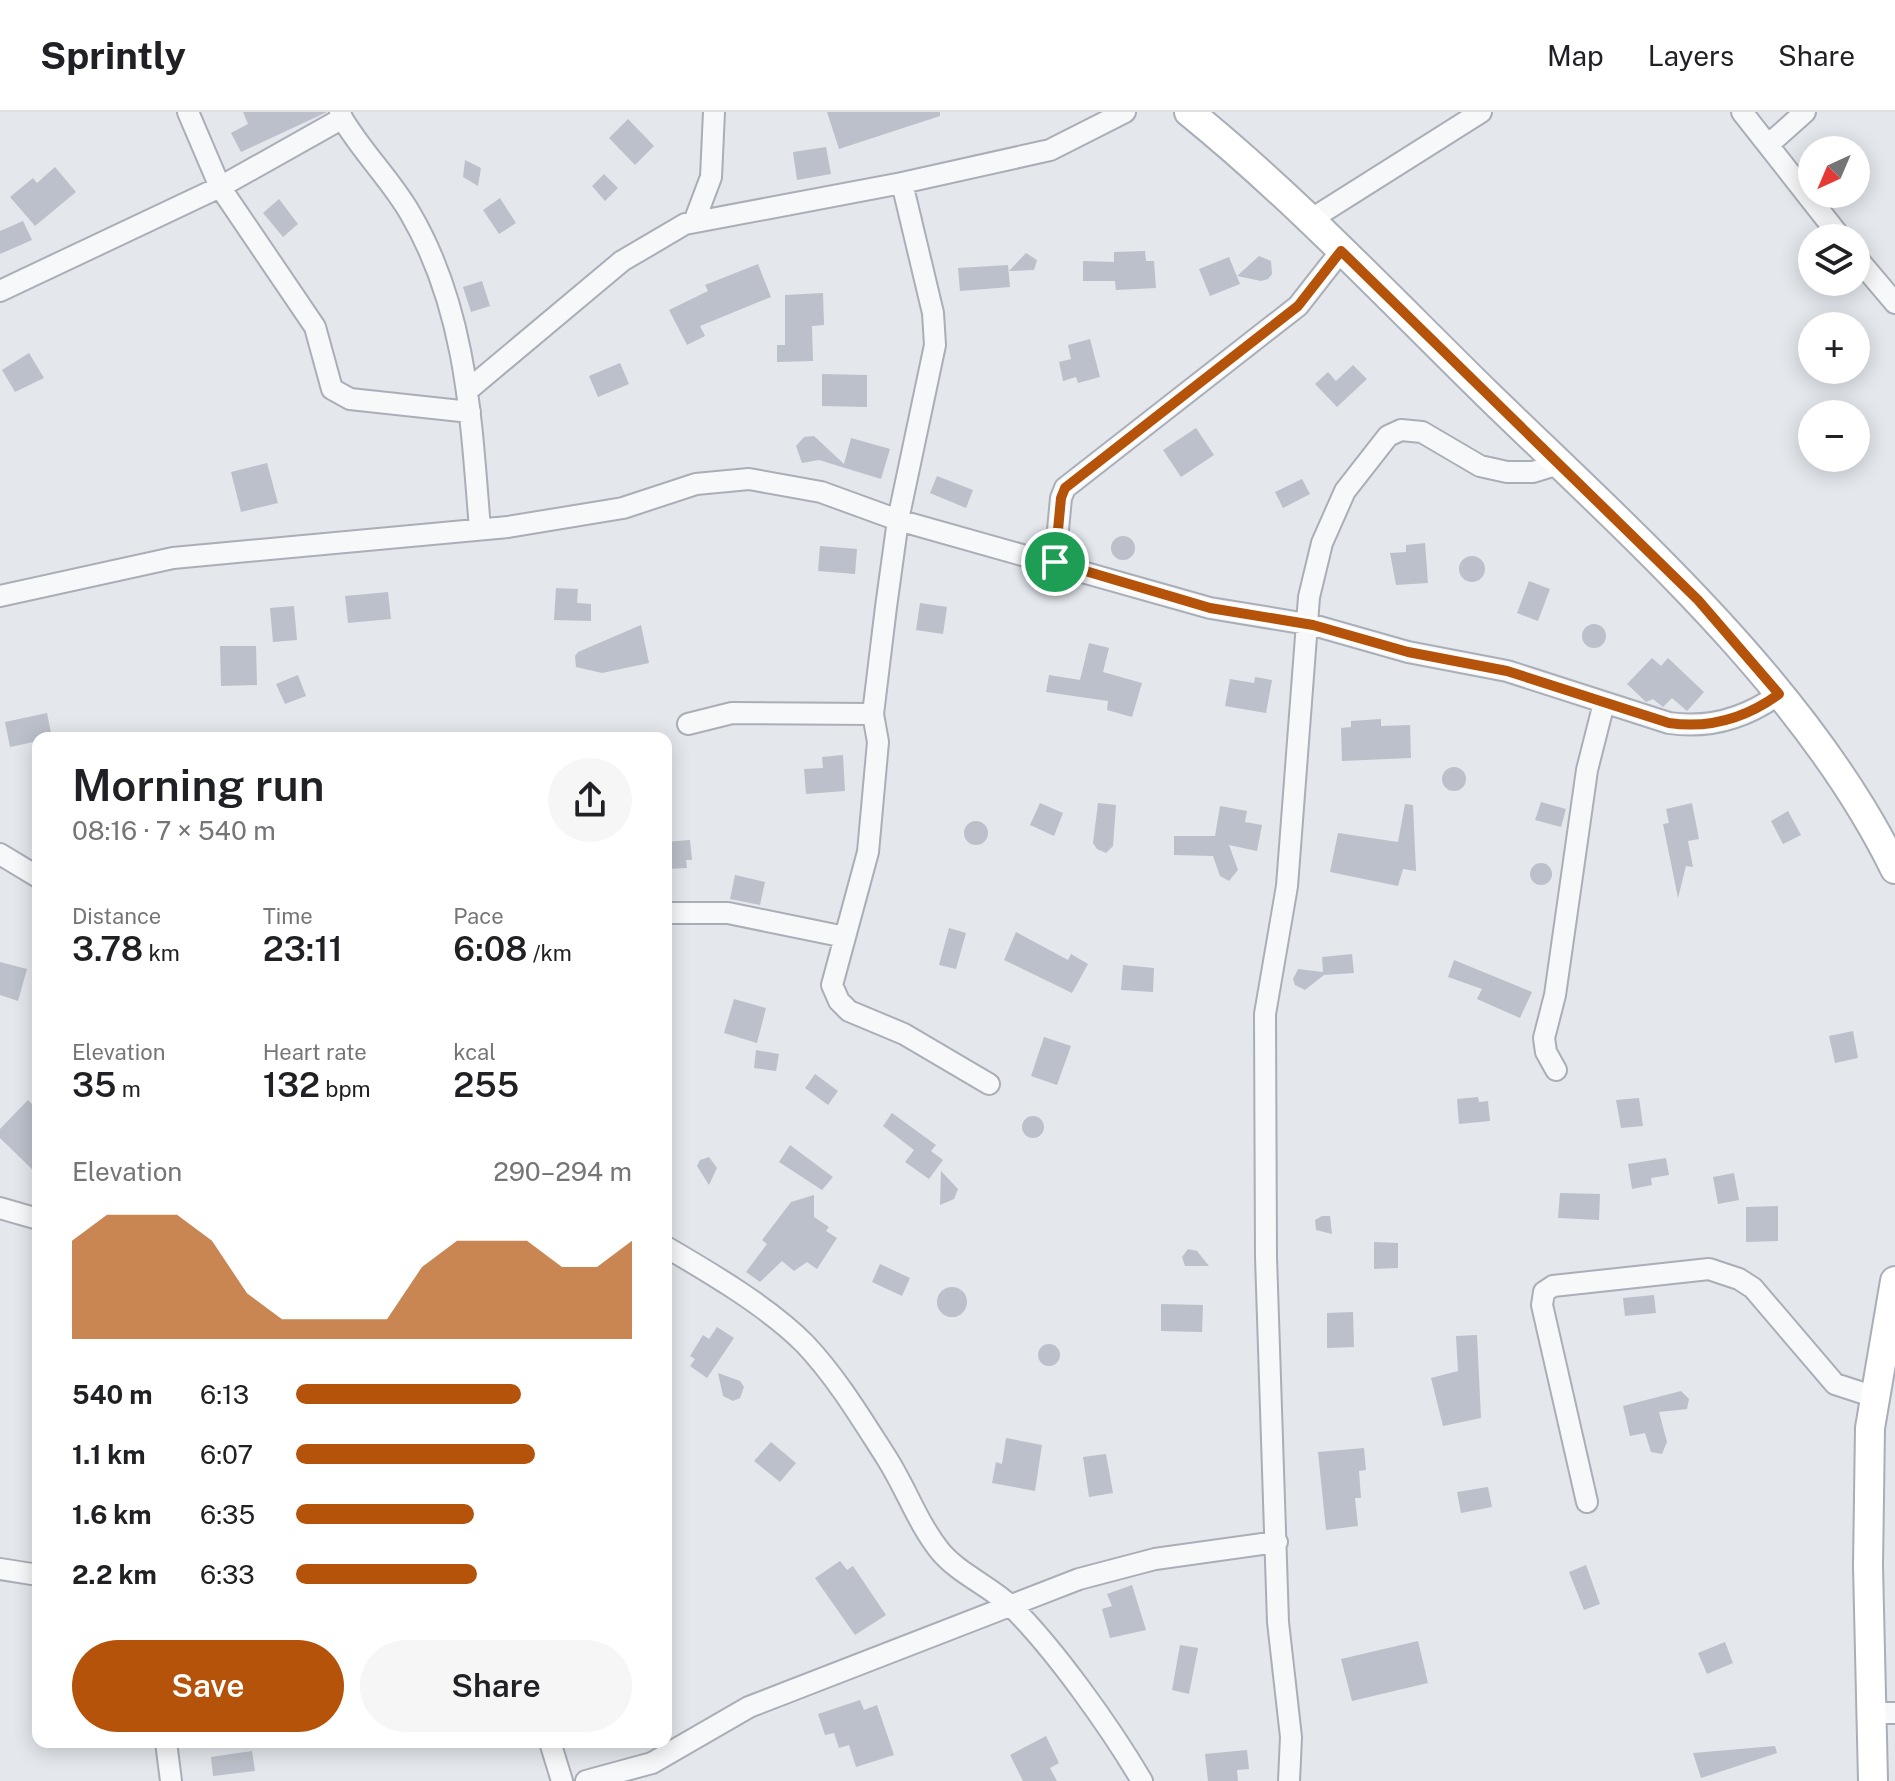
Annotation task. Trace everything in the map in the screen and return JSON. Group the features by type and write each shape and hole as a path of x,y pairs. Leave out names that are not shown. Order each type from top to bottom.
{"street":[{"path":"188,112 220,187 315,327 332,389 339,396 470,412"},
{"path":"694,222 711,177 714,112"},
{"path":"468,390 622,261 659,237 694,222 902,183 1050,150 1125,112"},
{"path":"1189,112 1310,220 1698,600 1779,694 1844,781 1895,869"},
{"path":"1310,220 1481,112"},
{"path":"1742,112 1830,224"},
{"path":"1768,145 1805,112"},
{"path":"0,291 220,187 341,115 411,214 453,311 468,390 480,529"},
{"path":"902,183 933,313 935,345 898,520 873,714 878,742 868,852 832,985 839,1001 849,1011 904,1034 989,1084"},
{"path":"1055,562 1061,498 1065,488 1298,306 1341,251"},
{"path":"1870,274 1895,303"},
{"path":"1289,1781 1291,1737 1278,1622 1266,1257 1265,1014 1287,886 1306,624 1322,543 1345,491 1388,436 1401,430 1422,432 1480,466 1507,472 1533,472 1559,464"},
{"path":"0,596 173,558 480,529 623,508 696,484 749,479 821,492 898,520 1210,608 1306,624 1408,652 1507,671 1604,703 1691,726 1729,720 1757,710 1779,694"},
{"path":"1556,1070 1546,1052 1544,1038 1555,995 1587,770 1604,703"},
{"path":"688,724 732,713 873,714"},
{"path":"0,854 32,873"},
{"path":"672,913 728,913 845,937"},
{"path":"0,1208 32,1217"},
{"path":"672,1250 709,1271 803,1342 846,1394 893,1468 924,1531 944,1555 1010,1605 1125,1752 1142,1781"},
{"path":"1587,1502 1542,1305 1544,1292 1553,1286 1709,1269 1726,1273 1753,1288 1835,1384 1875,1397"},
{"path":"1873,1781 1883,1713 1868,1496 1875,1397 1895,1281"},
{"path":"586,1781 652,1763 749,1707 1079,1579 1155,1559 1277,1542"},
{"path":"0,1569 32,1574"},
{"path":"167,1748 171,1781"},
{"path":"552,1748 562,1781"}],"building":[{"path":"243,112 327,112 241,152 231,133 248,124"},
{"path":"827,112 940,112 940,116 839,149"},
{"path":"628,119 654,146 635,165 609,138"},
{"path":"826,147 831,174 797,180 793,152"},
{"path":"465,160 481,168 478,186 463,177"},
{"path":"55,167 76,192 35,226 10,197 33,178 37,183"},
{"path":"604,174 618,188 605,201 592,186"},
{"path":"500,198 516,223 499,234 483,210"},
{"path":"279,199 298,224 283,237 263,213"},
{"path":"23,221 32,240 0,254 0,231"},
{"path":"1145,251 1146,261 1154,261 1156,288 1116,290 1115,281 1083,281 1083,261 1114,262 1114,252"},
{"path":"1026,253 1037,260 1034,270 1009,271"},
{"path":"1259,256 1271,261 1272,274 1268,279 1261,281 1237,276"},
{"path":"1229,257 1240,284 1210,296 1199,269"},
{"path":"758,264 771,297 700,326 705,336 687,345 669,310 708,291 705,285"},
{"path":"1008,265 1010,287 960,291 958,268"},
{"path":"482,281 490,306 471,312 463,287"},
{"path":"823,293 824,325 812,326 813,361 777,362 777,345 785,345 785,295"},
{"path":"1090,339 1100,377 1078,383 1076,377 1063,381 1059,362 1071,359 1068,345"},
{"path":"29,353 44,378 15,392 2,370"},
{"path":"620,363 629,384 598,397 589,376"},
{"path":"1353,365 1367,379 1337,407 1315,384 1328,372 1336,381"},
{"path":"822,374 867,375 867,407 822,406"},
{"path":"1196,428 1214,455 1181,477 1163,450"},
{"path":"814,436 844,464 851,438 890,449 881,479 819,460 802,463 796,446 804,437"},
{"path":"267,463 278,503 241,512 231,472"},
{"path":"937,476 973,490 966,508 930,493"},
{"path":"1302,479 1310,494 1283,508 1275,492"},
{"path":"1123,536 1131,540 1135,548 1131,556 1123,560 1115,556 1111,548 1115,540"},
{"path":"1425,543 1428,583 1396,585 1390,553 1406,552 1406,545"},
{"path":"820,546 857,549 855,574 818,571"},
{"path":"1472,556 1482,559 1485,569 1482,579 1472,582 1462,579 1459,569 1462,559"},
{"path":"1529,581 1550,589 1538,621 1517,613"},
{"path":"556,588 578,589 577,603 591,604 591,621 554,620"},
{"path":"388,592 391,619 348,623 345,596"},
{"path":"920,603 947,607 943,634 916,630"},
{"path":"294,606 297,640 273,642 270,608"},
{"path":"1594,624 1605,631 1606,636 1599,647 1594,648 1583,641 1582,636 1589,625"},
{"path":"641,625 649,663 602,673 576,667 575,656 578,652"},
{"path":"1089,643 1109,648 1103,672 1142,683 1132,717 1107,710 1108,701 1046,692 1049,675 1080,680"},
{"path":"220,646 256,646 257,685 221,686"},
{"path":"1652,658 1661,666 1668,658 1704,692 1687,711 1672,698 1663,707 1653,699 1646,702 1627,684"},
{"path":"298,675 306,696 285,704 276,684"},
{"path":"1255,677 1272,680 1266,713 1225,706 1230,679 1254,683"},
{"path":"47,713 51,732 32,732 32,742 10,747 5,722"},
{"path":"1381,719 1381,726 1410,725 1411,758 1342,761 1341,728 1351,727 1351,721"},
{"path":"843,755 845,791 806,794 804,769 823,768 822,757"},
{"path":"1454,767 1465,774 1466,779 1459,790 1454,791 1443,784 1442,779 1449,768"},
{"path":"1541,802 1566,809 1561,827 1535,820"},
{"path":"1040,803 1063,813 1054,836 1030,825"},
{"path":"1098,803 1116,805 1113,846 1106,853 1093,843"},
{"path":"1692,803 1699,839 1688,841 1693,867 1686,866 1678,898 1663,824 1669,823 1666,809"},
{"path":"1405,804 1413,805 1416,871 1403,869 1398,886 1330,872 1338,833 1398,842"},
{"path":"1220,806 1247,811 1245,822 1262,825 1257,851 1229,845 1238,870 1229,881 1220,876 1213,856 1174,855 1174,836 1215,836"},
{"path":"1788,811 1801,835 1783,844 1771,821"},
{"path":"976,821 984,825 988,833 984,841 976,845 968,841 964,833 968,825"},
{"path":"690,840 692,860 686,860 687,868 672,869 672,842"},
{"path":"1541,863 1549,866 1552,874 1549,882 1541,885 1533,882 1530,874 1533,866"},
{"path":"735,875 765,882 760,905 730,899"},
{"path":"949,928 966,933 956,969 939,965"},
{"path":"1016,932 1068,960 1071,954 1088,964 1072,993 1004,960"},
{"path":"1352,954 1354,973 1324,975 1305,990 1295,985 1293,979 1298,969 1323,972 1322,957"},
{"path":"1454,960 1532,992 1520,1018 1477,999 1482,989 1448,977"},
{"path":"0,962 27,969 18,1001 0,995"},
{"path":"1123,965 1154,968 1153,992 1121,990"},
{"path":"734,999 766,1008 757,1043 724,1033"},
{"path":"1853,1031 1858,1058 1835,1063 1829,1036"},
{"path":"1044,1037 1071,1046 1057,1085 1031,1076"},
{"path":"756,1050 779,1054 776,1071 754,1068"},
{"path":"815,1074 838,1091 828,1105 805,1088"},
{"path":"1478,1097 1479,1102 1488,1101 1490,1121 1459,1124 1457,1099"},
{"path":"1639,1098 1643,1126 1621,1128 1616,1100"},
{"path":"28,1100 32,1104 32,1169 0,1138 0,1129"},
{"path":"892,1113 936,1145 931,1151 943,1160 929,1179 905,1162 914,1150 883,1126"},
{"path":"1033,1116 1041,1119 1044,1127 1041,1135 1033,1138 1025,1135 1022,1127 1025,1119"},
{"path":"790,1145 833,1177 822,1190 779,1162"},
{"path":"709,1157 717,1168 709,1185 697,1166 700,1160"},
{"path":"1666,1158 1669,1175 1651,1178 1652,1185 1632,1189 1628,1164"},
{"path":"941,1171 958,1189 954,1199 940,1205"},
{"path":"1734,1173 1739,1200 1718,1204 1713,1177"},
{"path":"1560,1193 1600,1194 1599,1220 1558,1218"},
{"path":"814,1195 814,1217 829,1227 826,1231 837,1238 817,1269 807,1262 794,1271 782,1261 760,1282 746,1272 767,1244 762,1240 791,1202"},
{"path":"1778,1206 1778,1241 1746,1242 1746,1207"},
{"path":"1330,1216 1332,1234 1316,1230 1315,1220"},
{"path":"1374,1242 1398,1243 1398,1268 1374,1269"},
{"path":"1188,1249 1197,1251 1209,1266 1185,1266 1182,1257"},
{"path":"880,1264 910,1278 902,1296 872,1282"},
{"path":"952,1287 963,1291 967,1302 963,1313 952,1317 941,1313 937,1302 941,1291"},
{"path":"1654,1295 1656,1313 1625,1316 1623,1298"},
{"path":"1161,1304 1203,1305 1202,1332 1161,1331"},
{"path":"1353,1312 1354,1347 1327,1348 1327,1313"},
{"path":"717,1327 734,1338 707,1378 690,1366 695,1359 690,1356 703,1335 709,1339"},
{"path":"1477,1335 1481,1418 1443,1426 1431,1378 1458,1371 1456,1336"},
{"path":"1049,1344 1057,1347 1060,1355 1057,1363 1049,1366 1041,1363 1038,1355 1041,1347"},
{"path":"718,1373 740,1381 744,1387 740,1398 733,1401 723,1396"},
{"path":"1681,1391 1689,1399 1687,1409 1659,1412 1667,1442 1662,1454 1651,1452 1645,1433 1630,1436 1623,1406"},
{"path":"1006,1438 1042,1445 1035,1491 992,1483 996,1462 1002,1464"},
{"path":"771,1442 796,1463 780,1482 754,1461"},
{"path":"1364,1448 1366,1470 1359,1471 1361,1498 1355,1498 1358,1526 1326,1530 1318,1452"},
{"path":"1106,1454 1113,1493 1089,1497 1083,1457"},
{"path":"1488,1487 1492,1507 1461,1513 1457,1492"},
{"path":"840,1561 847,1570 853,1566 886,1615 855,1635 815,1578"},
{"path":"1586,1565 1600,1604 1584,1610 1569,1572"},
{"path":"1132,1585 1146,1630 1110,1638 1102,1609 1112,1606 1107,1594"},
{"path":"1418,1641 1428,1683 1352,1701 1341,1659"},
{"path":"1725,1642 1733,1663 1707,1674 1698,1653"},
{"path":"1180,1645 1198,1648 1189,1694 1172,1690"},
{"path":"860,1700 864,1710 877,1705 894,1755 856,1767 849,1745 839,1748 834,1733 825,1735 818,1714"},
{"path":"1046,1736 1059,1763 1050,1768 1057,1781 1023,1781 1010,1755"},
{"path":"1775,1746 1777,1753 1701,1778 1693,1753"},
{"path":"1247,1750 1249,1769 1237,1770 1238,1781 1208,1781 1205,1754"},
{"path":"252,1751 255,1771 213,1776 211,1757"}],"route":[{"path":"1341,251 1698,600 1779,694 1757,710 1729,720 1691,726 1669,723 1507,671 1408,652 1313,625 1210,608 1055,562 1061,498 1065,488 1080,472 1298,306 1341,251"}]}
